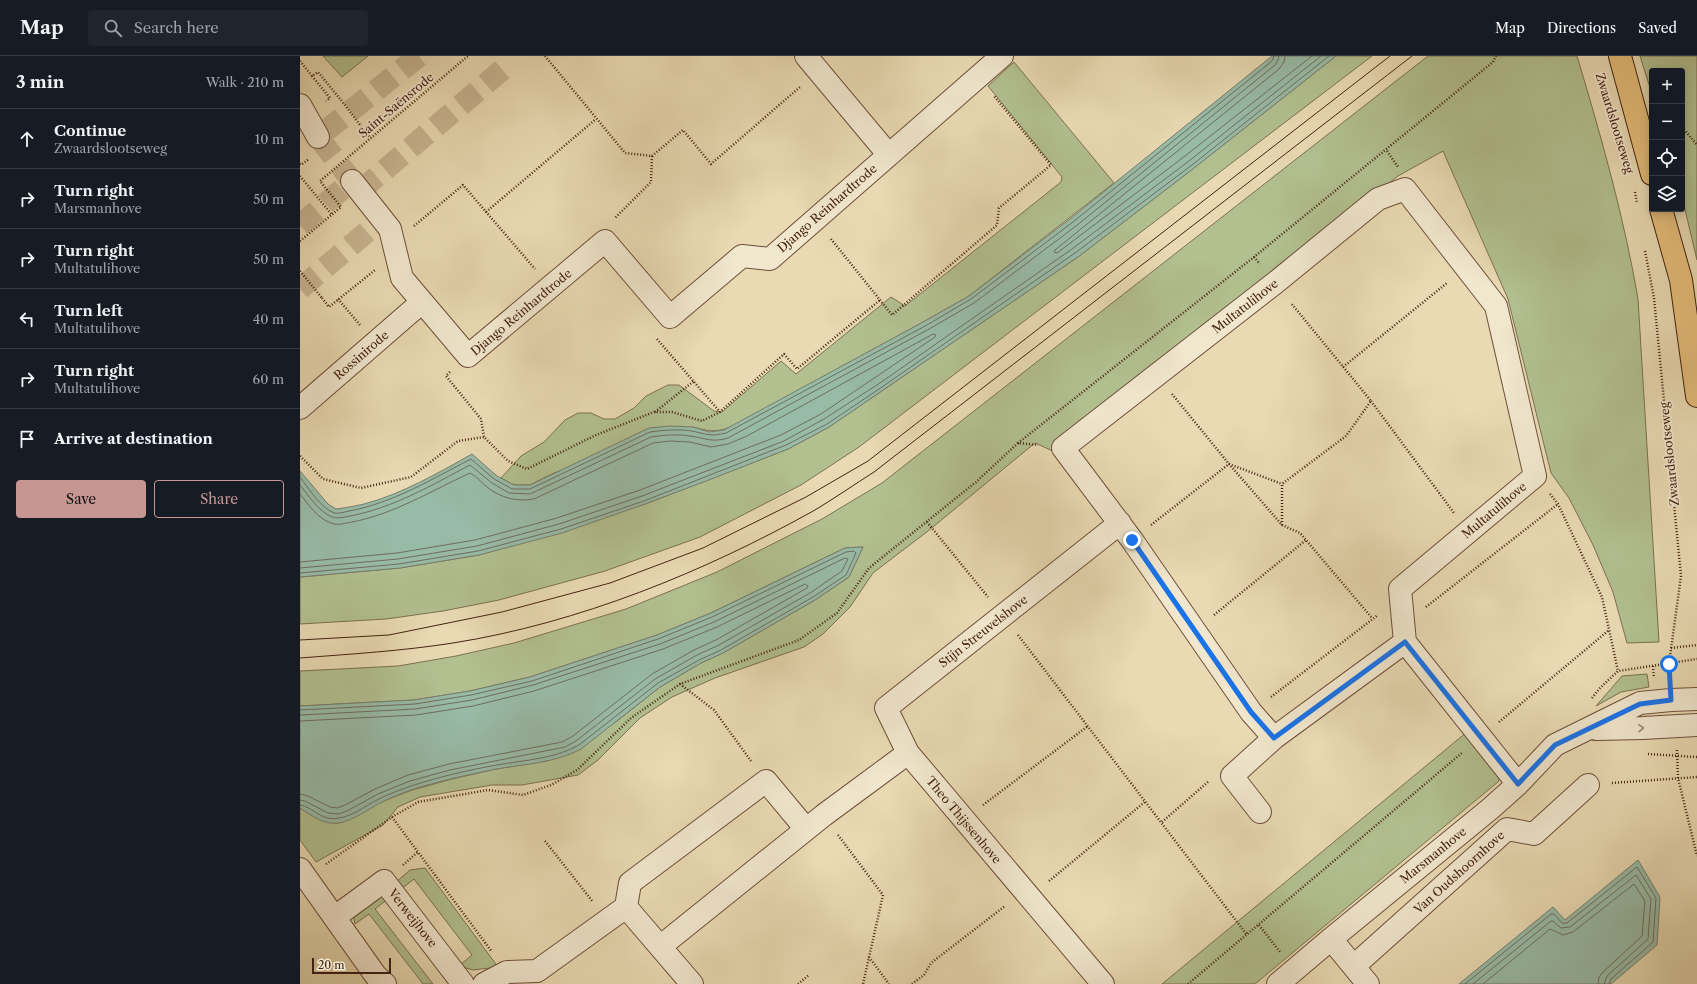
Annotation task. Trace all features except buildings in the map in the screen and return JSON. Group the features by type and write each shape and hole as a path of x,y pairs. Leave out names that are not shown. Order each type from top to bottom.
{"main road":[{"name":"Zwaardslootseweg","path":"1620,56 1649,163"},
{"path":"1662,212 1681,280 1697,396"}],"street":[{"path":"812,63 888,154"},
{"name":"Django Reinhardtrode","path":"670,317 742,256 770,259 989,67"},
{"path":"300,105 318,138"},
{"path":"352,181 390,230 402,278 468,356"},
{"name":"Multatulihove","path":"1063,448 1275,283 1378,199 1406,189 1496,306 1535,476 1400,589 1400,598"},
{"path":"605,241 670,317"},
{"name":"Django Reinhardtrode","path":"468,356 605,241"},
{"name":"Rossinirode","path":"300,408 422,302"},
{"path":"1063,448 1126,532 1251,712 1274,738"},
{"name":"Stijn Streuvelshove","path":"908,753 886,708 1003,616 1126,532"},
{"path":"1400,598 1404,634 1518,784"},
{"path":"1260,812 1232,776 1274,738 1404,634"},
{"name":"Marsmanhove","path":"1293,979 1331,939 1490,809 1518,784 1555,745 1640,704 1671,700 1697,699"},
{"name":"Marsmanhove","path":"1588,729 1697,725"},
{"path":"661,946 806,829 908,753"},
{"name":"Theo Thijssenhove","path":"908,753 1103,984"},
{"path":"484,984 507,972 537,971 626,907 630,883 766,781 806,829"},
{"name":"Van Oudshoornhove","path":"1354,966 1507,829 1534,834 1588,785"},
{"path":"304,873 336,917 375,981"},
{"name":"Verweijhove","path":"336,917 384,881 463,984"},
{"path":"626,907 692,984"},
{"path":"1331,939 1368,984"}],"path":[{"name":"Saint-Saënsrode","path":"332,215 342,207 320,181 468,56"},
{"path":"544,56 626,153 652,156 683,130 711,164 812,63"},
{"path":"304,873 418,802 488,790 523,795 550,785 577,770 631,718 680,684 799,640 837,613 869,568 976,482 1018,443 1254,257 1493,62 1496,56"},
{"path":"300,61 326,94"},
{"path":"814,219 892,314 997,224 999,208 1051,165 989,67"},
{"path":"312,76 318,72 370,138"},
{"path":"486,212 596,119"},
{"path":"1685,131 1697,145"},
{"path":"605,241 606,227 651,182 652,156"},
{"path":"300,176 332,215 300,241"},
{"path":"300,271 329,307 463,185 551,287"},
{"name":"Zwaardslootseweg","path":"1634,188 1637,204"},
{"name":"Zwaardslootseweg","path":"1644,243 1654,298 1681,576 1669,664 1671,700"},
{"path":"1254,257 1371,401 1468,532"},
{"path":"1343,368 1466,268"},
{"path":"338,299 375,343"},
{"path":"654,412 672,412 702,421 720,412 784,354 797,369 880,300"},
{"path":"670,317 652,332 720,412"},
{"path":"468,356 446,376 481,419 484,437 508,461 526,469 596,435 654,412 694,381"},
{"path":"1157,375 1229,464 1282,526 1300,533 1372,618"},
{"path":"1282,484 1346,436 1371,401"},
{"path":"300,456 323,479 362,488 411,477 458,441 484,437"},
{"path":"1018,443 1063,448"},
{"path":"1229,464 1282,484"},
{"path":"1126,532 1229,464"},
{"path":"1535,476 1558,504 1602,597 1618,672"},
{"path":"1282,484 1282,526"},
{"path":"1404,634 1558,504"},
{"path":"927,522 1003,616 1162,822 1221,903 1247,935"},
{"path":"1194,631 1306,540"},
{"path":"1251,712 1400,598"},
{"path":"1188,984 1609,630"},
{"path":"1671,648 1697,645"},
{"path":"1669,664 1697,659"},
{"path":"680,684 714,710 766,781"},
{"path":"964,820 1088,726"},
{"path":"1673,726 1678,757 1678,778 1697,856"},
{"path":"1678,757 1697,757"},
{"path":"1162,822 1220,772 1232,776"},
{"path":"1588,785 1697,777"},
{"path":"912,984 924,975 931,964 1026,894 1146,801"},
{"path":"824,815 883,895 863,984"},
{"path":"392,817 507,972"},
{"path":"545,841 607,920"},
{"path":"1259,925 1293,979"},
{"path":"869,957 889,984"},
{"path":"798,984 809,975"}],"shaded area":[{"path":"323,56 368,56 342,77"},
{"path":"1336,56 1372,56 859,447 801,485 700,537 605,571 499,600 443,611 386,619 300,624 300,577 400,568 479,555 645,504 788,449 829,427 1078,257"},
{"path":"1428,56 1577,56 1611,177 1626,238 1638,299 1659,642 1627,643 1613,592 1593,545 1569,498 1551,473 1508,299 1443,151 1398,176 1060,440 1055,452 1035,443 928,531 873,573 850,607 823,634 804,647 715,678 672,697 640,718 598,760 578,775 522,785 492,785 420,797 398,807 383,825 316,862 300,840 300,808 311,815 381,802 412,790 452,779 496,769 547,761 617,721 660,687 815,600 849,577 863,547 845,548 711,613 657,635 530,677 470,691 414,700 300,706 300,671 398,666 456,656 514,643 626,609 717,572 822,519 882,483"},
{"path":"1640,56 1697,56 1697,260 1685,210 1685,68 1649,68 1649,84"},
{"path":"1014,62 1114,183 969,296 739,423 717,431 693,427 554,473 530,485 514,485 501,478 521,456 544,442 565,420 578,413 591,413 604,419 615,419 634,408 646,396 668,385 679,385 714,411 722,412 781,361 796,374 891,297 905,306 1061,182 1062,177 988,86"},
{"path":"1647,674 1649,687 1621,692 1596,706 1622,676"},
{"path":"1467,732 1499,770 1499,781 1255,984 1162,984"},
{"path":"425,868 498,967 473,970 459,966 472,955 414,879 400,890 395,883 410,870"},
{"path":"377,896 389,898 375,909 433,984 423,984 369,914 355,924 353,914"}],"water":[{"path":"1272,56 1336,56 1078,257 829,427 788,449 645,504 562,533 479,555 400,568 300,577 300,471 328,504 336,509 364,504 392,495 420,482 472,454 497,476 514,485 530,485 649,428 670,426 693,427 709,432 724,430 969,296 1070,219"},
{"path":"863,547 849,577 815,600 660,687 581,749 571,754 550,760 453,778 411,790 380,803 345,822 328,823 314,817 300,808 300,706 414,700 470,691 530,677 657,635 711,613 845,548"},
{"path":"1638,860 1660,897 1657,945 1611,984 1459,984 1553,907 1565,920"}],"tunnel":[{"path":"300,225 352,181 318,137 419,56"},
{"path":"360,191 509,64"},
{"path":"300,289 382,219"}],"tram line":[{"path":"300,640 389,635 502,612 610,583 703,548 806,497 868,461 1390,56"},
{"path":"300,658 434,646 500,634 547,622 640,592 685,574 773,533 815,510 874,472 1412,56"}],"route":[{"path":"1132,540 1251,712 1274,738 1405,642 1518,784 1555,745 1640,704 1671,700 1669,664"}]}
